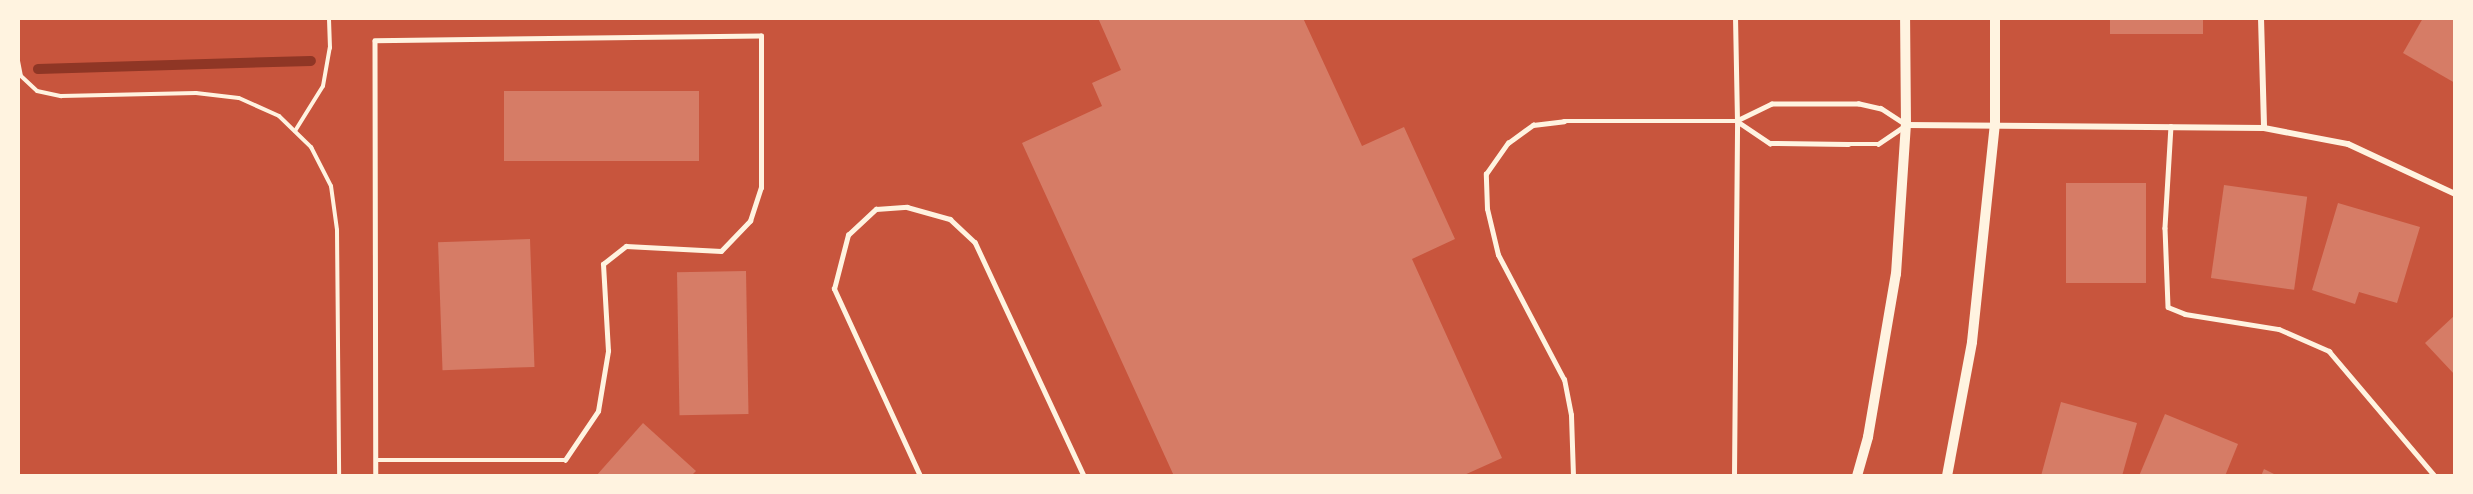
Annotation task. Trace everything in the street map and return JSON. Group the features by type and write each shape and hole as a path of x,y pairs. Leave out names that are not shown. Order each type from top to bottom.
{"street":[{"path":"1857,476 1868,437 1896,274 1906,125 1905,18"},
{"path":"1947,476 1972,342 1995,124 1995,18"},
{"path":"2261,18 2264,128"},
{"path":"1906,125 2264,128 2348,144 2455,194"}],"lane":[{"path":"1734,476 1736,18"},
{"path":"376,460 565,460 598,411 608,351 603,264 626,246 721,250 750,221 761,188 762,36 375,41 376,476"},
{"path":"1573,476 1571,414 1564,380 1498,255 1487,209 1486,174 1508,143 1533,125 1564,121 1737,121 1772,104 1859,104 1881,109 1906,125 1878,144 1770,143 1737,121"},
{"path":"2171,126 2165,228 2168,307 2185,314 2279,329 2329,351 2435,476"},
{"path":"920,476 834,289 848,235 876,210 907,207 950,219 975,242 1084,476"}],"path":[{"path":"295,131 323,86 330,48 329,18"},
{"path":"18,62 21,76 37,92 61,96 196,93 239,98 279,116 311,147 331,186 337,230 339,476"}],"building":[{"path":"1098,18 1303,18 1362,146 1404,127 1455,239 1412,259 1502,458 1462,476 1174,476 1022,143 1102,106 1092,83 1121,70"},
{"path":"2110,18 2203,18 2203,34 2110,34"},
{"path":"2423,18 2455,18 2455,83 2403,53"},
{"path":"504,91 699,91 699,161 504,161"},
{"path":"2066,183 2146,183 2146,283 2066,283"},
{"path":"2224,185 2307,197 2294,290 2211,278"},
{"path":"2338,203 2420,227 2397,303 2359,292 2355,304 2312,290"},
{"path":"530,239 534,367 443,370 438,242"},
{"path":"746,271 748,414 680,415 677,272"},
{"path":"2455,315 2455,375 2425,343"},
{"path":"2061,402 2137,423 2122,476 2041,476"},
{"path":"2165,414 2238,444 2225,476 2139,476"},
{"path":"643,423 696,471 691,476 596,476"},
{"path":"2264,469 2278,476 2261,476"}],"waterway":[{"path":"38,69 311,61"}]}
